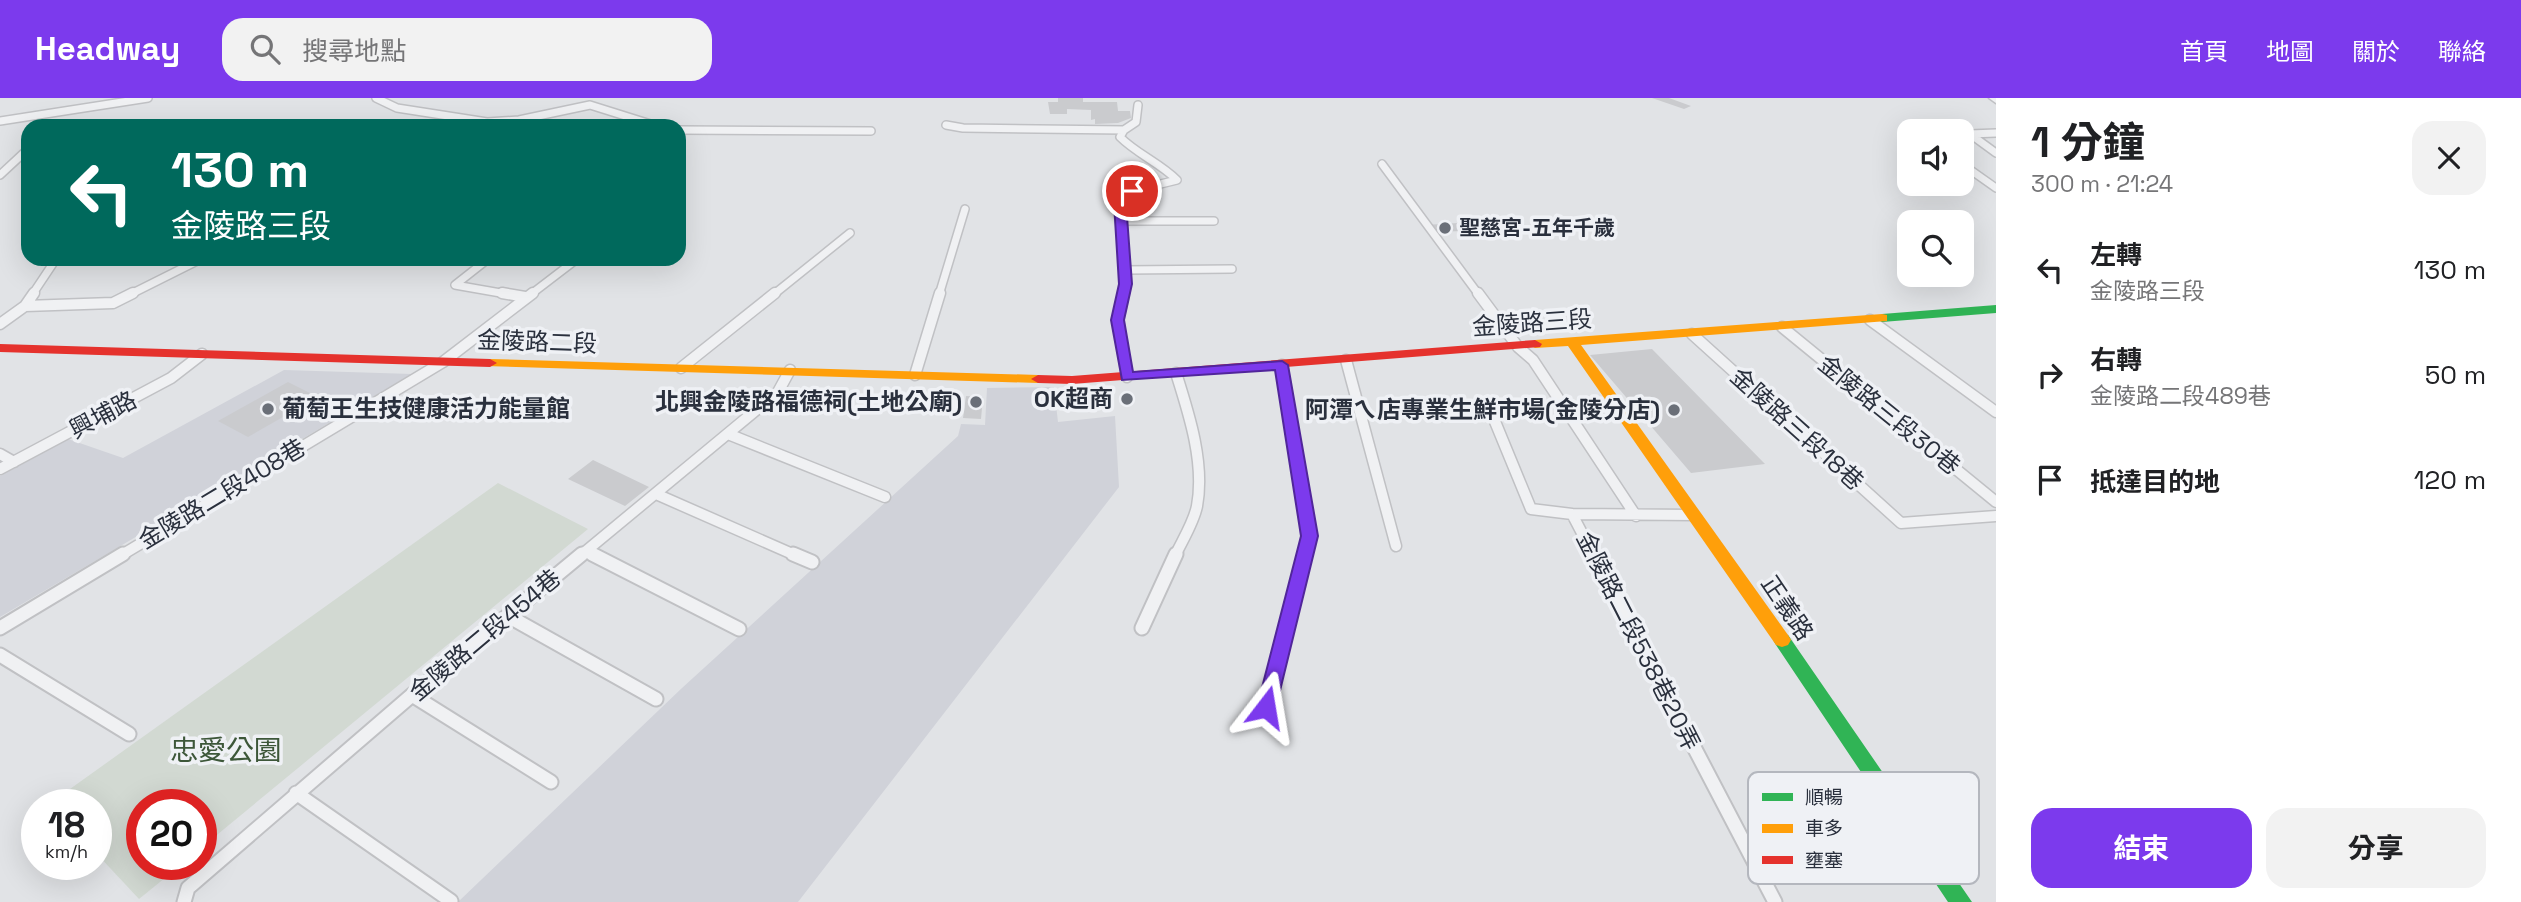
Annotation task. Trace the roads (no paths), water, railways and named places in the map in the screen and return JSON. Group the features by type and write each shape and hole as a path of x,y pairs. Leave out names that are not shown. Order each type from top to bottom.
{"main road":[{"name":"金陵路三段","path":"1072,380 1996,309"},
{"name":"正義路","path":"1572,342 1696,515 1873,772"},
{"name":"金陵路二段","path":"0,348 1072,380"},
{"name":"正義路","path":"1950,884 1962,902"}],"lane":[{"path":"0,121 148,98"},
{"path":"376,98 397,108 468,119"},
{"path":"571,108 566,105 588,98"},
{"path":"1127,377 1118,320 1125,270 1120,203 1132,191 1177,180 1167,169 1128,147 1120,137 1124,130 1136,122 1138,105"},
{"path":"523,119 571,108 598,107 635,119"},
{"path":"40,119 42,114"},
{"path":"946,125 972,128 1124,130"},
{"path":"686,130 871,131"},
{"path":"1996,133 1969,134 1996,153"},
{"path":"0,175 21,156"},
{"path":"1382,164 1518,347 1533,360 1636,516"},
{"path":"1974,172 1996,188"},
{"path":"915,375 965,209"},
{"path":"1122,221 1214,221"},
{"path":"681,369 850,233"},
{"path":"0,324 25,306 52,266"},
{"path":"25,306 113,303 187,266"},
{"path":"479,266 455,285 525,298"},
{"name":"金陵路二段408巷","path":"0,628 443,362 568,266"},
{"path":"1125,270 1232,269"},
{"path":"1870,320 1996,412"},
{"name":"金陵路三段30巷","path":"1782,327 1996,502"},
{"name":"金陵路三段18巷","path":"1692,334 1901,523 1996,516"},
{"name":"興埔路","path":"0,469 171,378 202,354"},
{"path":"1346,360 1396,546"},
{"path":"1266,707 1310,536 1282,365"},
{"name":"金陵路二段454巷","path":"184,902 188,888 296,793 778,392 790,370"},
{"path":"1142,628 1197,507 1197,466 1190,418 1176,373"},
{"name":"金陵路二段538巷20弄","path":"1489,407 1531,509 1572,514 1748,852"},
{"path":"728,433 885,497"},
{"path":"0,454 15,462"},
{"path":"656,494 811,562"},
{"path":"1572,514 1696,515"},
{"path":"586,551 739,629"},
{"path":"508,616 656,699"},
{"path":"0,655 129,734"},
{"path":"412,695 551,782"},
{"path":"296,793 451,901"},
{"name":"金陵路二段538巷20弄","path":"1765,884 1774,902"}],"place":[{"name":"聖慈宮-五年千歲","path":"1445,228"},
{"name":"OK超商","path":"1127,399"},
{"name":"北興金陵路福德祠(土地公廟)","path":"976,402"},
{"name":"葡萄王生技健康活力能量館","path":"268,409"},
{"name":"阿潭ㄟ店專業生鮮市場(金陵分店)","path":"1674,410"}],"park label":[{"name":"忠愛公園","path":"226,750"}]}
